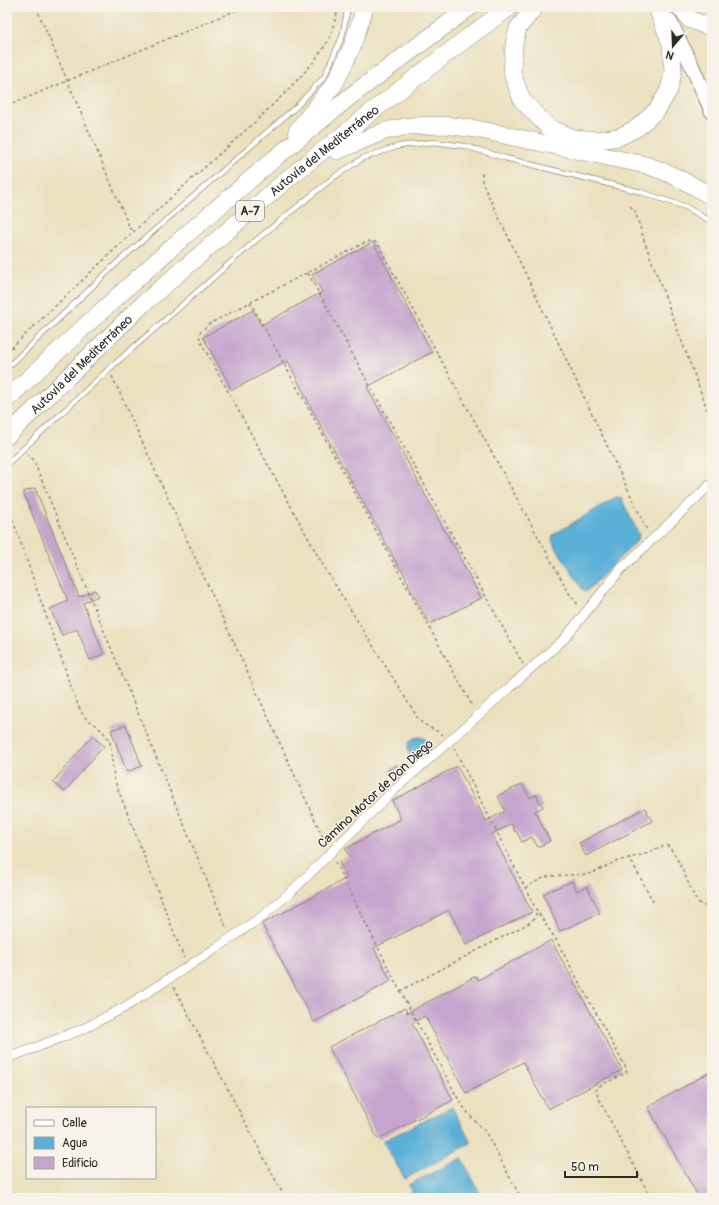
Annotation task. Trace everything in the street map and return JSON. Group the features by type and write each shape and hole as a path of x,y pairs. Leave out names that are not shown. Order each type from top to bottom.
{"highway":[{"path":"274,159 335,83 352,47 365,7"},
{"name":"Autovía del Mediterráneo","path":"7,399 160,258 274,159 352,95 470,7"},
{"name":"Autovía del Mediterráneo","path":"7,436 143,304 285,181 370,113 467,38 510,7"},
{"path":"76,370 110,344 279,197 524,7"},
{"path":"534,7 518,28 514,44 512,73 522,100 548,127 573,138 598,140 619,137 637,128 657,110 669,90 673,72 671,44 657,7"},
{"path":"680,7 689,19 712,28"},
{"path":"337,152 386,131 409,126 445,125 476,129 646,165 690,182 712,197"}],"main road":[{"path":"662,7 691,64 712,112"},
{"path":"673,7 712,94"}],"street":[{"name":"Camino Motor de Don Diego","path":"7,1058 85,1028 125,1007 188,967 264,915 293,890 391,793 564,639 621,570 651,539 712,483"}],"lane":[{"path":"7,368 118,262 297,106 324,77 342,37 348,7"},
{"path":"7,464 109,369 255,241 334,177 363,158 400,146 433,142 465,146 505,158 641,192 686,206 712,222"}],"path":[{"path":"36,7 132,233"},
{"path":"7,106 237,8 244,7"},
{"path":"7,352 132,233 256,121 312,64 329,40 340,7"},
{"path":"482,173 482,182 651,539"},
{"path":"630,206 635,211 645,243 712,422"},
{"path":"587,612 577,604 570,595 377,243 374,241 369,241 250,302 209,324 201,331 199,336 202,344 324,567 415,713 424,725 437,730 450,740 525,888 555,938 627,1070 626,1073 597,1087 596,1092 651,1198"},
{"path":"308,273 527,672"},
{"path":"250,302 478,715"},
{"path":"109,369 330,853 400,991 461,1104 491,1140 521,1198"},
{"path":"22,449 33,459 231,938"},
{"path":"7,503 78,705 84,717 96,725 110,741 114,779 188,967"},
{"path":"525,888 550,876 590,874 617,861 649,853 666,845 670,847 676,855 696,900 707,908 712,907"},
{"path":"629,857 654,903"},
{"path":"400,991 532,922 536,917 537,910"},
{"path":"169,979 285,1198"}],"water":[{"path":"616,497 621,498 639,535 637,541 587,591 583,590 552,541 553,535"},
{"path":"419,737 427,740 430,748 427,756 419,759 411,756 408,748 411,740"},
{"path":"452,1107 471,1143 405,1179 383,1141"},
{"path":"462,1158 482,1198 415,1198 408,1185"}],"building":[{"path":"373,242 432,352 367,387 452,544 460,556 481,598 430,624 316,417 288,361 232,390 203,337 253,310 261,325 322,292 312,274"},
{"path":"35,488 79,597 95,590 98,596 83,603 104,654 90,660 77,629 62,635 50,609 68,601 23,492"},
{"path":"126,725 142,766 127,772 111,730"},
{"path":"92,736 104,746 64,792 53,782"},
{"path":"397,765 403,774 395,781 388,770"},
{"path":"457,766 486,821 505,811 498,796 522,784 530,798 536,795 543,807 535,811 550,841 538,847 532,837 522,842 511,824 492,834 532,912 466,945 449,910 374,948 391,981 314,1022 262,924 347,878 339,862 349,856 345,849 401,819 392,801"},
{"path":"645,808 652,821 586,856 579,843"},
{"path":"572,881 577,891 587,886 600,913 560,931 543,894"},
{"path":"551,940 622,1070 548,1109 523,1062 466,1093 425,1016 412,1023 453,1100 378,1139 329,1047 405,1008 407,1013 476,976 478,980"},
{"path":"712,1071 712,1198 699,1198 648,1107"}]}
